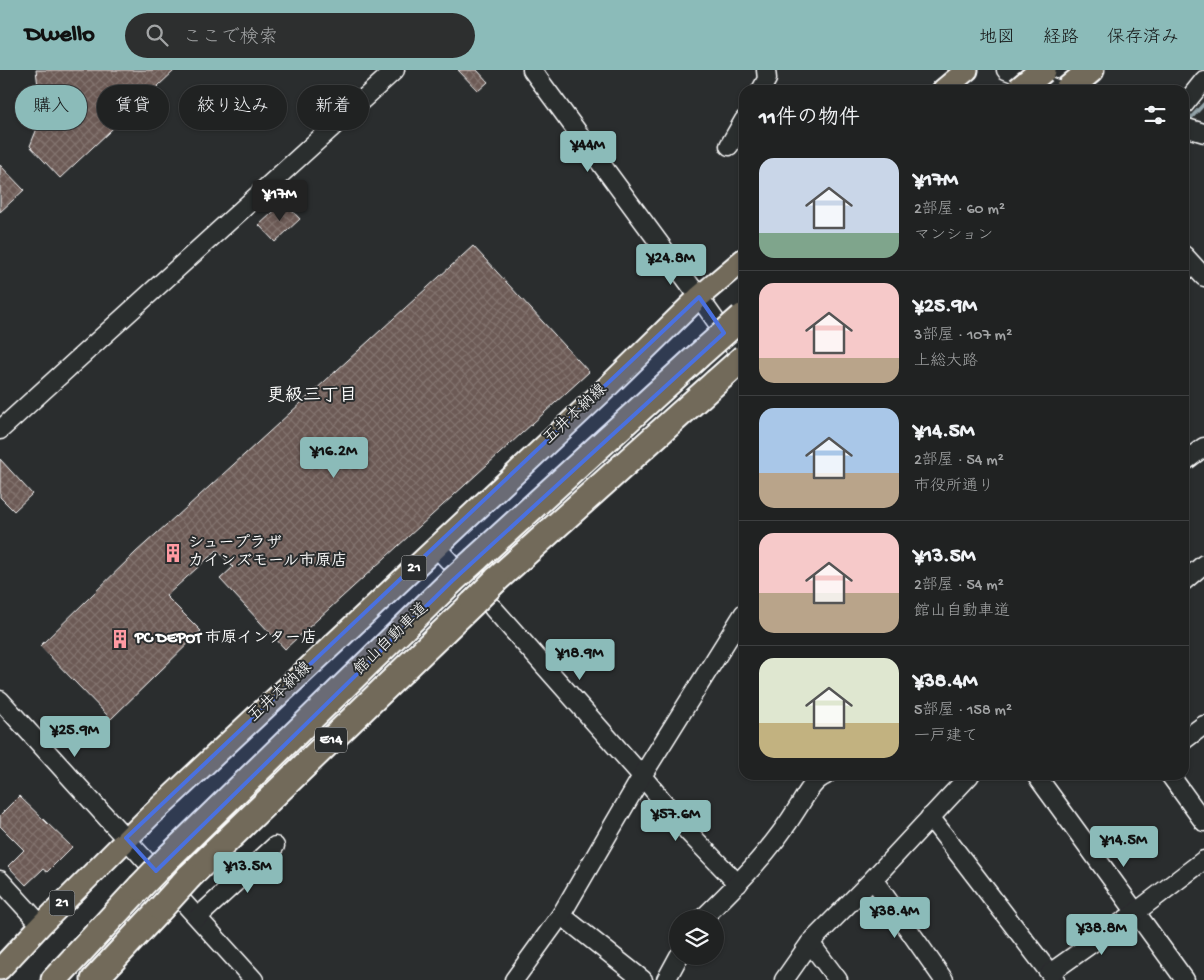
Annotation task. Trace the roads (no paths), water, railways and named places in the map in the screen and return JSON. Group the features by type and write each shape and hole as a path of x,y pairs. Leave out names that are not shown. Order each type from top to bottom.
{"highway":[{"path":"1024,85 1043,70"},
{"name":"館山自動車道","path":"54,980 446,563 476,559 739,320"},
{"name":"館山自動車道","path":"94,980 189,877 483,606 496,580 739,361"}],"main road":[{"path":"949,85 966,70"},
{"name":"五井本納線","path":"0,969 126,838 446,563 600,394 699,297 739,263"}],"street":[{"path":"0,430 395,70"},
{"path":"532,70 739,354"},
{"path":"764,85 767,79 766,70"},
{"path":"1006,70 1046,85"},
{"path":"1189,99 1204,80"},
{"path":"729,146 739,129"},
{"path":"1189,129 1204,134"},
{"path":"1189,260 1204,277"},
{"path":"1189,458 1204,447"},
{"path":"1189,577 1204,564"},
{"path":"483,606 642,776 690,833 738,884"},
{"path":"514,980 561,915 642,776 739,621"},
{"path":"0,700 254,980"},
{"path":"1189,736 1204,726"},
{"path":"711,910 738,884 782,833 813,785 820,780"},
{"path":"784,980 810,943 965,780"},
{"path":"1040,780 1185,980"},
{"path":"1174,780 1204,822"},
{"path":"930,817 1052,976 1204,860"},
{"path":"198,917 275,846"},
{"path":"873,879 944,980"},
{"path":"0,880 41,925"},
{"path":"561,915 643,980"},
{"path":"810,943 838,980"},
{"path":"666,980 674,965"}],"waterway":[{"path":"1189,120 1204,104"}],"place":[{"name":"シュープラザ カインズモール市原店","path":"173,553"},
{"name":"PC DEPOT 市原インター店","path":"120,639"}],"district":[{"name":"更級三丁目","path":"312,396"}]}
